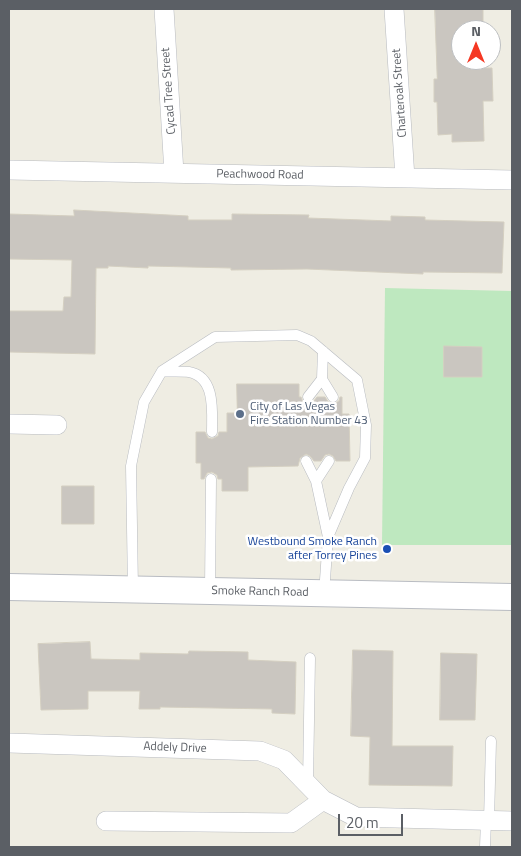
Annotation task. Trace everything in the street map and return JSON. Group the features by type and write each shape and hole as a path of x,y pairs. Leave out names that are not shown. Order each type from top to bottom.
{"main road":[{"name":"Smoke Ranch Road","path":"9,588 512,597"}],"street":[{"name":"Cycad Tree Street","path":"164,9 174,173"},
{"name":"Charteroak Street","path":"394,9 405,178"},
{"name":"Peachwood Road","path":"9,170 512,180"},
{"path":"9,424 56,425"},
{"path":"9,737 9,743"},
{"name":"Addely Drive","path":"9,743 260,751 284,760 323,800 356,817 512,821"},
{"path":"106,821 291,823 323,800"}],"lane":[{"path":"134,590 131,466 144,402 162,372 215,337 297,335 312,341 357,380 366,425 365,458 349,488 328,537"},
{"path":"323,351 322,379 333,397"},
{"path":"162,372 190,372 202,378 211,394 212,432"},
{"path":"308,397 322,379"},
{"path":"306,461 316,482 328,537 324,594"},
{"path":"316,482 329,461"},
{"path":"210,592 211,479"},
{"path":"308,783 310,658"},
{"path":"485,847 492,741"}],"green space":[{"path":"385,288 512,291 512,545 382,545"}],"building":[{"path":"435,9 483,9 483,20 451,20 451,70 492,70 493,101 483,101 484,141 452,142 452,134 438,135 437,102 434,102 434,79 437,79"},
{"path":"74,210 188,216 188,220 232,220 232,214 309,215 308,218 391,221 391,216 425,217 425,220 504,222 502,273 423,272 423,274 307,269 231,270 231,268 108,266 108,268 96,268 95,354 9,352 9,311 63,311 64,297 71,297 72,260 9,259 9,214 74,216"},
{"path":"444,346 482,347 482,377 444,377"},
{"path":"237,384 299,384 299,397 308,404 317,397 325,397 329,403 334,404 342,397 342,414 349,414 350,461 336,461 329,454 325,455 321,461 314,461 306,454 300,458 298,466 248,467 248,491 222,491 222,479 218,479 217,475 212,472 207,473 204,479 201,479 201,463 196,463 196,432 205,432 208,438 212,439 218,436 219,432 227,432 227,413 237,413"},
{"path":"62,486 94,486 94,524 62,524"},
{"path":"90,642 91,659 140,660 140,653 188,654 189,651 248,652 248,660 296,662 295,714 272,713 272,709 160,707 160,709 139,709 140,691 88,691 88,709 41,710 38,644"},
{"path":"353,650 393,651 392,746 453,746 452,786 369,785 370,737 351,736"},
{"path":"441,653 477,654 475,720 440,720"}],"place":[{"name":"City of Las Vegas Fire Station Number 43","path":"240,414"},
{"name":"Westbound Smoke Ranch after Torrey Pines","path":"387,549"}]}
